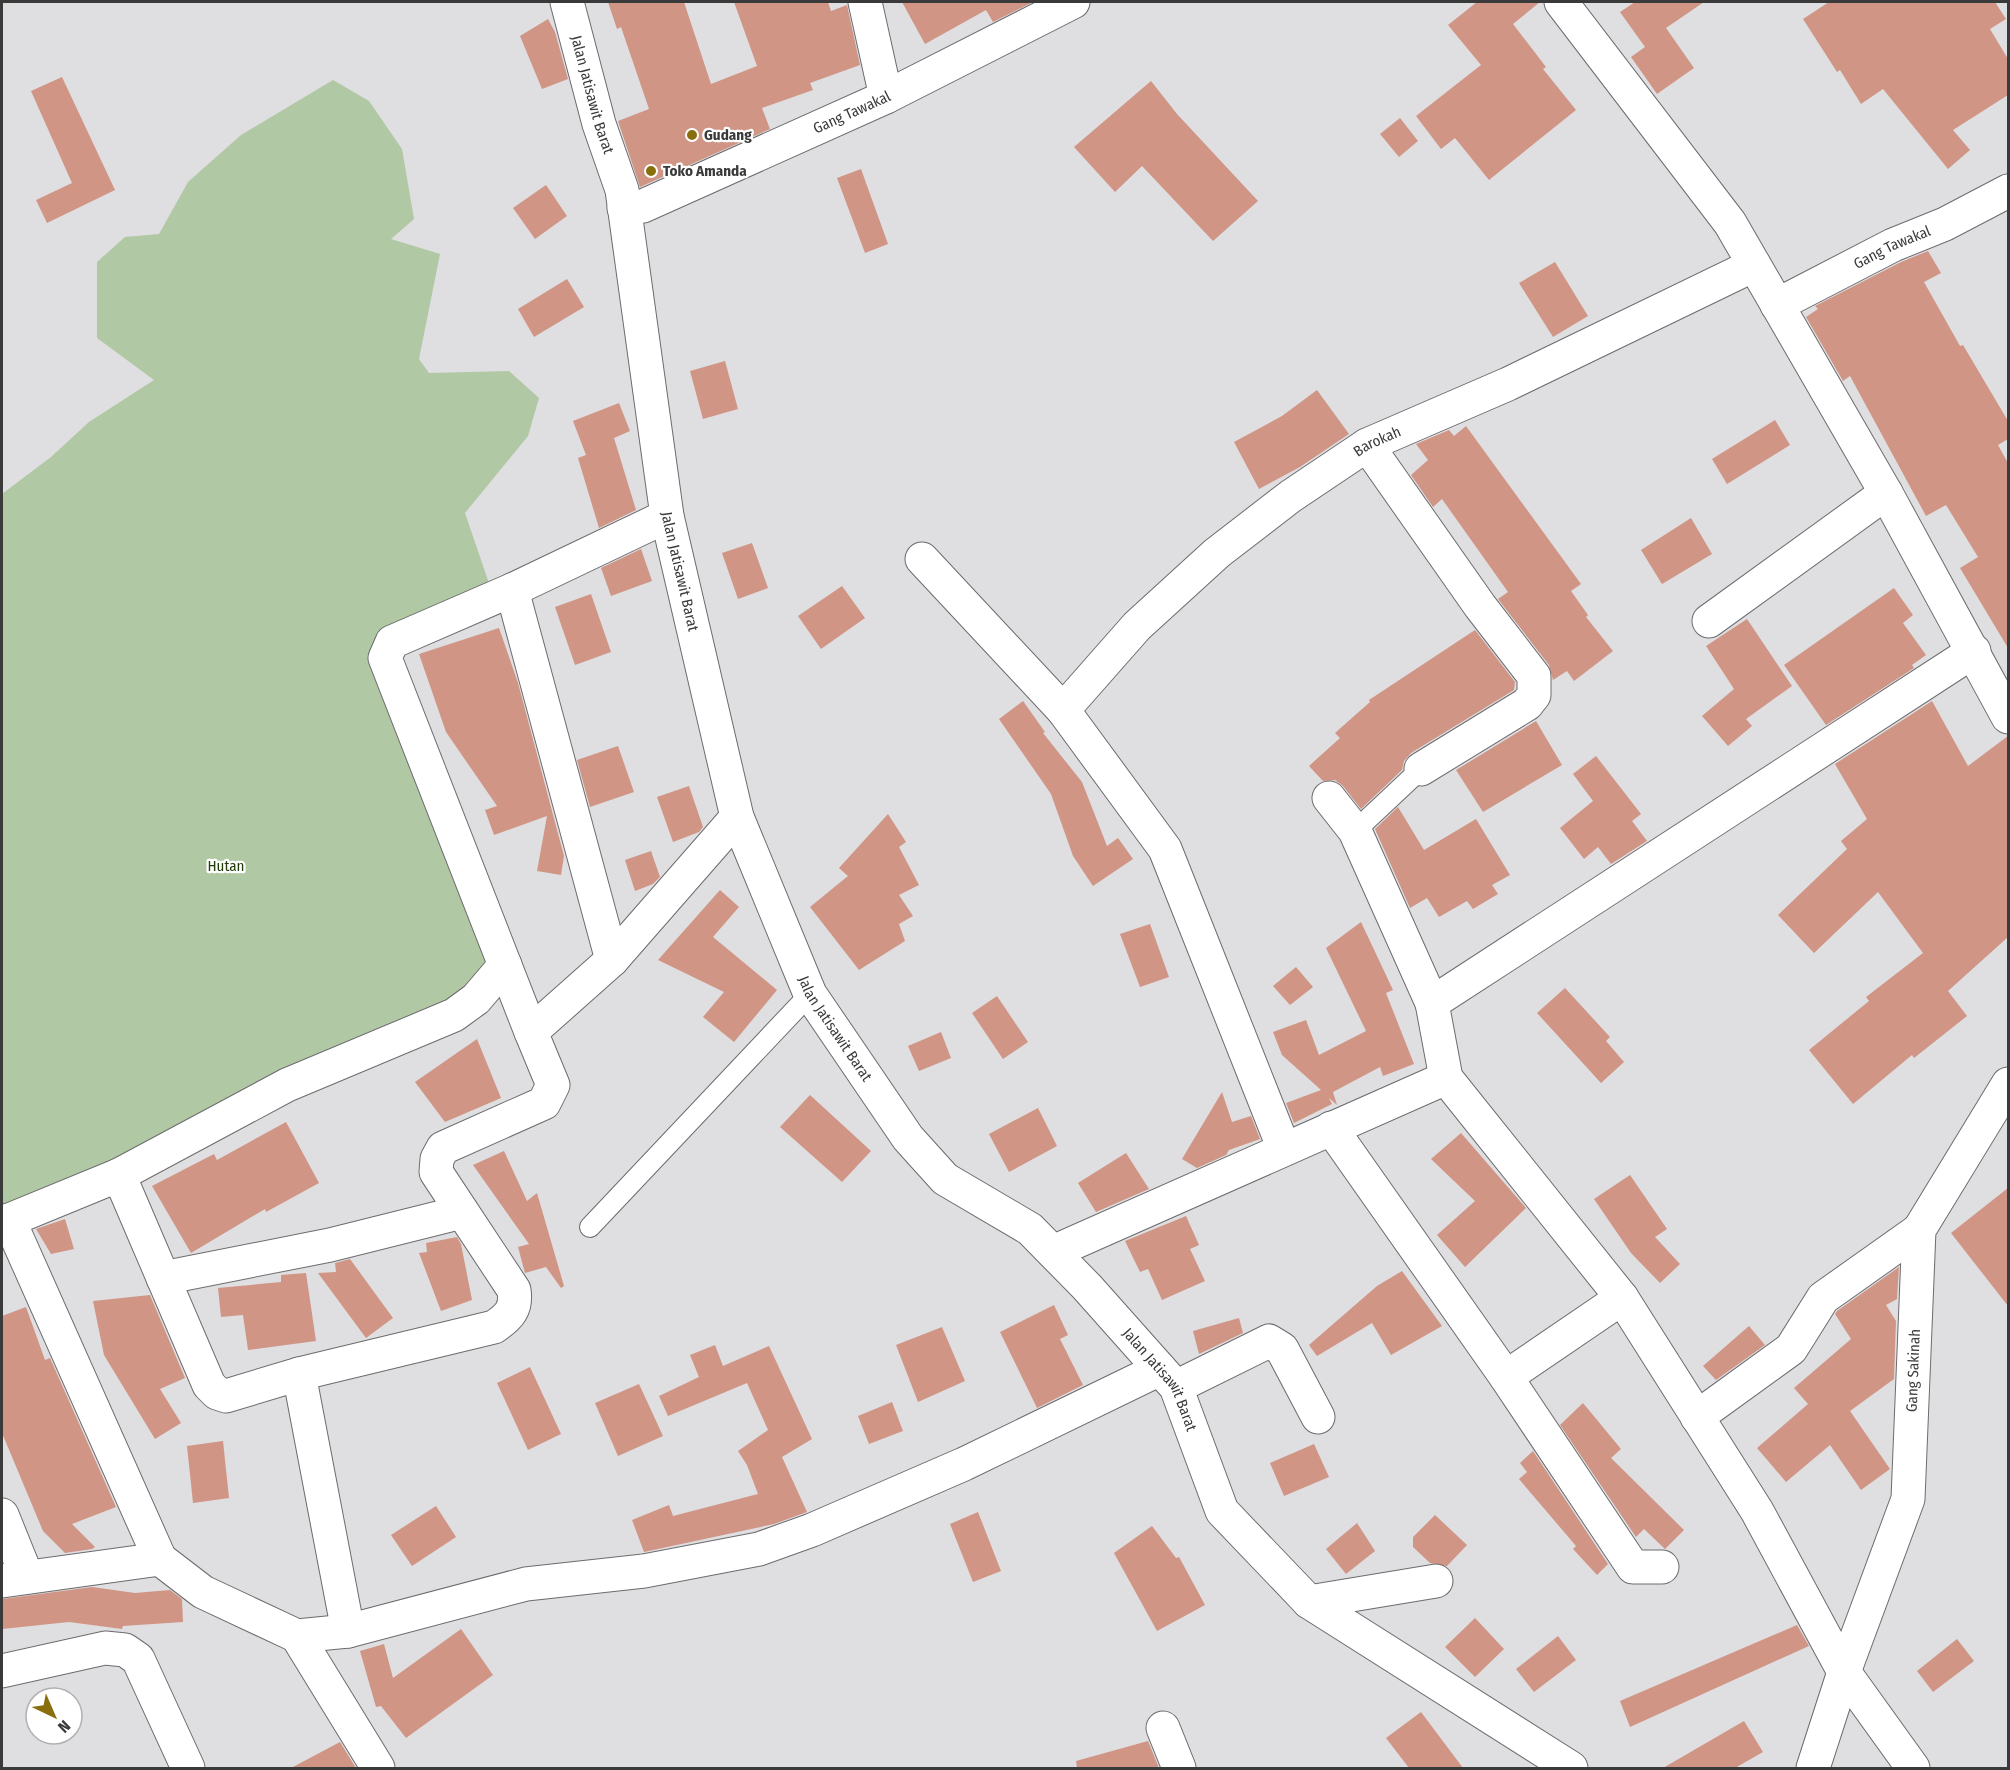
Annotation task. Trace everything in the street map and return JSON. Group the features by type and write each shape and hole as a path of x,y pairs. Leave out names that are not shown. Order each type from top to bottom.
{"street":[{"name":"Jalan Jatisawit Barat","path":"567,2 599,124 622,190 667,516 737,817 810,994 908,1138 945,1179 1030,1229 1168,1378 1222,1511 1309,1602 1568,1768"},
{"path":"865,2 886,97"},
{"name":"Gang Tawakal","path":"624,208 654,201 886,97 1073,2"},
{"path":"1562,2 1730,223 1886,494 1974,651 2008,717"},
{"name":"Gang Tawakal","path":"1777,305 1893,245 1945,224 2008,191"},
{"name":"Barokah","path":"1063,710 1137,626 1217,552 1291,496 1367,445 1508,384 1754,265"},
{"path":"1367,445 1480,606 1534,676 1534,695 1527,704 1421,769"},
{"path":"1709,621 1886,494"},
{"path":"119,1175 209,1385 217,1393 226,1396 298,1374 494,1327 506,1319 516,1301 514,1290 436,1172 437,1159 443,1148 544,1102 554,1085 531,1032 385,658 392,642 512,590 667,516"},
{"path":"922,559 1063,710 1165,849 1284,1149"},
{"path":"512,590 612,960"},
{"path":"1432,1003 1974,651"},
{"path":"1329,798 1355,831 1432,1003 1446,1078 1622,1298 1757,1511 1844,1672 1913,1768"},
{"path":"531,1032 612,960 737,817"},
{"path":"505,965 466,1008 287,1085 119,1175 5,1222 160,1559 203,1592 297,1636 348,1631 526,1584 644,1571 759,1549 812,1530 1168,1378 1269,1341 1282,1348 1318,1418"},
{"path":"1053,1252 1446,1078"},
{"name":"Gang Sakinah","path":"1813,1768 1844,1672 1908,1499 1919,1230 2008,1084"},
{"path":"1331,1128 1506,1377 1633,1567 1662,1567"},
{"path":"163,1278 330,1245 462,1212"},
{"path":"1697,1418 1791,1349 1823,1298 1919,1230"},
{"path":"1506,1377 1622,1298"},
{"path":"298,1374 348,1631"},
{"path":"2,1515 14,1579 160,1559"},
{"path":"1309,1602 1436,1581"},
{"path":"297,1636 378,1768"},
{"path":"2,1671 105,1648 124,1650 138,1659 188,1768"},
{"path":"1163,1728 1179,1768"}],"lane":[{"path":"1355,831 1421,769"},
{"path":"590,1227 810,994"}],"green space":[{"name":"Hutan","path":"333,80 369,101 402,149 414,219 391,239 440,254 419,359 429,373 509,371 539,398 528,436 465,513 494,598 392,642 505,965 476,999 2,1226 2,494 51,457 89,422 154,380 97,338 97,262 125,237 159,234 188,182 241,135"}],"building":[{"path":"608,2 684,2 711,84 757,66 734,2 828,2 831,11 847,5 860,65 810,83 813,90 762,108 770,129 640,187 618,121 649,109 621,27 617,29"},
{"path":"902,2 1033,2 993,22 986,10 925,44"},
{"path":"1477,2 1540,2 1513,24 1546,67 1543,69 1576,110 1489,180 1455,138 1441,149 1416,116 1481,65 1448,25"},
{"path":"1635,2 1704,2 1666,28 1694,68 1657,94 1631,57 1645,47 1620,12"},
{"path":"1829,2 1995,2 2006,19 1990,29 2008,59 2008,95 1953,130 1970,150 1948,169 1883,89 1861,104 1840,70 1837,72 1803,19"},
{"path":"548,19 555,32 568,79 542,89 520,36"},
{"path":"62,77 115,190 47,223 36,200 72,183 31,91"},
{"path":"1151,81 1177,114 1258,201 1213,241 1142,166 1115,192 1074,147"},
{"path":"1400,118 1418,141 1399,157 1380,134"},
{"path":"861,169 888,244 865,253 837,178"},
{"path":"546,185 567,216 535,239 513,208"},
{"path":"1928,251 1941,273 1924,282 1960,346 1963,345 2008,421 2008,439 1998,445 2008,463 2008,648 1960,568 1978,557 1946,505 1926,516 1850,376 1843,381 1806,317 1818,309 1815,306 1901,262"},
{"path":"1555,262 1588,316 1553,337 1519,283"},
{"path":"567,279 584,307 534,337 518,309"},
{"path":"725,361 738,409 703,419 690,371"},
{"path":"1317,390 1349,434 1300,467 1259,489 1234,442 1282,416"},
{"path":"619,403 630,431 614,438 636,510 599,528 578,458 586,455 573,421"},
{"path":"1775,420 1790,445 1727,484 1712,459"},
{"path":"1466,426 1581,584 1571,591 1588,615 1586,617 1613,651 1574,681 1567,671 1553,680 1549,665 1498,599 1508,592 1442,499 1433,507 1411,475 1428,460 1416,444 1449,430 1454,436"},
{"path":"1691,518 1712,554 1662,584 1641,550"},
{"path":"752,543 768,588 738,599 722,553"},
{"path":"641,549 652,581 611,596 601,568"},
{"path":"842,586 865,618 821,649 798,616"},
{"path":"1894,588 1913,615 1903,623 1926,655 1912,665 1914,668 1826,725 1784,665"},
{"path":"591,594 611,652 575,665 555,607"},
{"path":"1747,619 1792,686 1746,719 1752,726 1728,746 1702,716 1734,689 1706,646"},
{"path":"499,628 518,683 564,856 561,875 537,871 547,816 494,835 485,810 497,806 446,732 419,654"},
{"path":"1475,630 1515,682 1514,690 1411,753 1404,761 1402,770 1361,809 1343,786 1335,780 1323,781 1309,766 1340,738 1335,733 1370,702 1369,700"},
{"path":"1023,701 1045,732 1043,733 1082,782 1107,846 1118,838 1133,859 1093,886 1073,856 1051,794 999,719"},
{"path":"1932,701 1968,766 2008,736 2008,937 1948,991 1967,1016 1914,1058 1912,1055 1853,1104 1809,1050 1869,1001 1866,997 1923,953 1878,892 1814,953 1778,915 1847,849 1841,841 1867,819 1835,764"},
{"path":"1536,721 1562,765 1483,812 1456,770"},
{"path":"618,746 634,792 590,807 577,760"},
{"path":"1596,756 1641,814 1632,821 1647,841 1611,864 1598,847 1584,859 1560,828 1593,801 1573,774"},
{"path":"689,786 703,827 699,832 673,842 657,797"},
{"path":"1398,807 1424,850 1476,819 1510,875 1492,885 1498,894 1473,909 1467,901 1439,917 1427,898 1410,908 1375,829"},
{"path":"888,814 906,842 899,847 919,885 899,895 913,916 899,924 905,941 859,970 810,907 848,876 839,868"},
{"path":"651,851 660,877 653,884 635,891 625,860"},
{"path":"720,890 739,907 713,937 777,990 734,1042 703,1017 724,992 658,960"},
{"path":"1361,922 1393,990 1386,993 1414,1064 1383,1076 1380,1067 1333,1092 1337,1105 1329,1098 1332,1104 1294,1123 1286,1103 1321,1090 1282,1055 1273,1032 1306,1020 1319,1055 1366,1031 1326,948"},
{"path":"1150,924 1169,977 1140,987 1120,934"},
{"path":"1296,967 1313,987 1290,1005 1273,986"},
{"path":"1565,988 1610,1037 1606,1041 1624,1062 1601,1083 1537,1013"},
{"path":"997,996 1028,1042 1003,1059 972,1013"},
{"path":"941,1032 951,1058 919,1071 908,1046"},
{"path":"477,1039 501,1098 445,1122 415,1082"},
{"path":"1222,1092 1232,1122 1251,1116 1260,1139 1229,1150 1226,1155 1197,1168 1182,1159"},
{"path":"810,1095 871,1151 842,1182 780,1127"},
{"path":"1038,1108 1057,1146 1009,1172 989,1134"},
{"path":"286,1122 319,1183 266,1212 265,1209 191,1253 152,1186 214,1154 217,1160"},
{"path":"1461,1133 1526,1208 1465,1267 1437,1235 1475,1201 1431,1159"},
{"path":"504,1151 527,1201 537,1193 564,1286 561,1288 546,1267 525,1273 518,1247 529,1244 473,1165"},
{"path":"1126,1153 1149,1189 1096,1212 1078,1183"},
{"path":"1630,1175 1667,1229 1655,1237 1680,1264 1660,1283 1631,1253 1594,1199"},
{"path":"2008,1188 2008,1306 1951,1233"},
{"path":"1186,1216 1199,1245 1190,1249 1205,1281 1162,1300 1148,1269 1140,1272 1125,1241"},
{"path":"65,1219 74,1249 51,1254 36,1229"},
{"path":"457,1237 461,1244 472,1300 441,1311 419,1253 427,1252 426,1243"},
{"path":"350,1259 393,1318 366,1338 318,1273 336,1272 335,1263"},
{"path":"1899,1267 1897,1299 1886,1305 1896,1321 1894,1379 1850,1411 1890,1469 1861,1490 1830,1445 1786,1482 1757,1448 1808,1404 1794,1388 1851,1339 1835,1314 1837,1311"},
{"path":"1402,1271 1442,1326 1391,1355 1372,1323 1317,1356 1309,1345 1377,1286"},
{"path":"306,1273 316,1341 248,1350 243,1315 221,1317 218,1288 281,1282 281,1275"},
{"path":"150,1295 185,1378 160,1389 181,1423 155,1439 104,1355 93,1301"},
{"path":"1054,1305 1068,1335 1060,1339 1083,1385 1037,1408 1000,1332"},
{"path":"26,1307 45,1360 50,1358 116,1507 72,1524 95,1547 92,1549 65,1553 43,1531 2,1433 2,1316"},
{"path":"1239,1318 1243,1333 1199,1354 1193,1331"},
{"path":"1749,1326 1765,1345 1716,1380 1703,1366"},
{"path":"942,1327 965,1381 918,1402 896,1345"},
{"path":"715,1345 723,1366 769,1346 812,1439 782,1457 807,1512 774,1524 644,1552 632,1520 669,1505 673,1516 758,1494 747,1465 738,1451 768,1430 747,1383 668,1416 659,1396 699,1377 690,1355"},
{"path":"530,1367 561,1434 528,1450 497,1383"},
{"path":"639,1384 663,1436 618,1456 595,1403"},
{"path":"892,1402 903,1431 869,1444 858,1416"},
{"path":"1583,1403 1621,1449 1611,1458 1684,1530 1665,1549 1644,1529 1636,1537 1560,1425"},
{"path":"223,1441 229,1498 193,1503 187,1446"},
{"path":"1314,1444 1329,1477 1284,1496 1270,1463"},
{"path":"1533,1451 1608,1564 1597,1575 1573,1549 1576,1546 1519,1479 1527,1472 1520,1463"},
{"path":"436,1506 456,1537 412,1566 391,1535"},
{"path":"978,1512 1001,1571 973,1582 950,1524"},
{"path":"1435,1515 1467,1545 1447,1566 1430,1563 1413,1547 1413,1537"},
{"path":"1357,1523 1375,1551 1346,1574 1326,1549"},
{"path":"1152,1526 1176,1558 1179,1557 1205,1605 1157,1631 1114,1553"},
{"path":"92,1587 135,1593 170,1590 182,1599 183,1622 123,1626 122,1629 69,1622 2,1629 2,1599"},
{"path":"1475,1618 1504,1649 1475,1677 1445,1647"},
{"path":"1797,1625 1809,1646 1630,1727 1620,1701"},
{"path":"461,1629 493,1675 406,1738 381,1706 376,1707 360,1651 384,1644 393,1678"},
{"path":"1558,1636 1576,1660 1534,1692 1516,1669"},
{"path":"1957,1639 1974,1661 1933,1692 1917,1671"},
{"path":"1421,1712 1463,1768 1409,1768 1386,1738"},
{"path":"1744,1721 1763,1752 1735,1768 1663,1768"},
{"path":"1148,1741 1159,1768 1077,1768 1076,1761"},
{"path":"340,1742 356,1768 291,1768"}],"place":[{"name":"Gudang","path":"692,135"},
{"name":"Toko Amanda","path":"651,171"}]}
